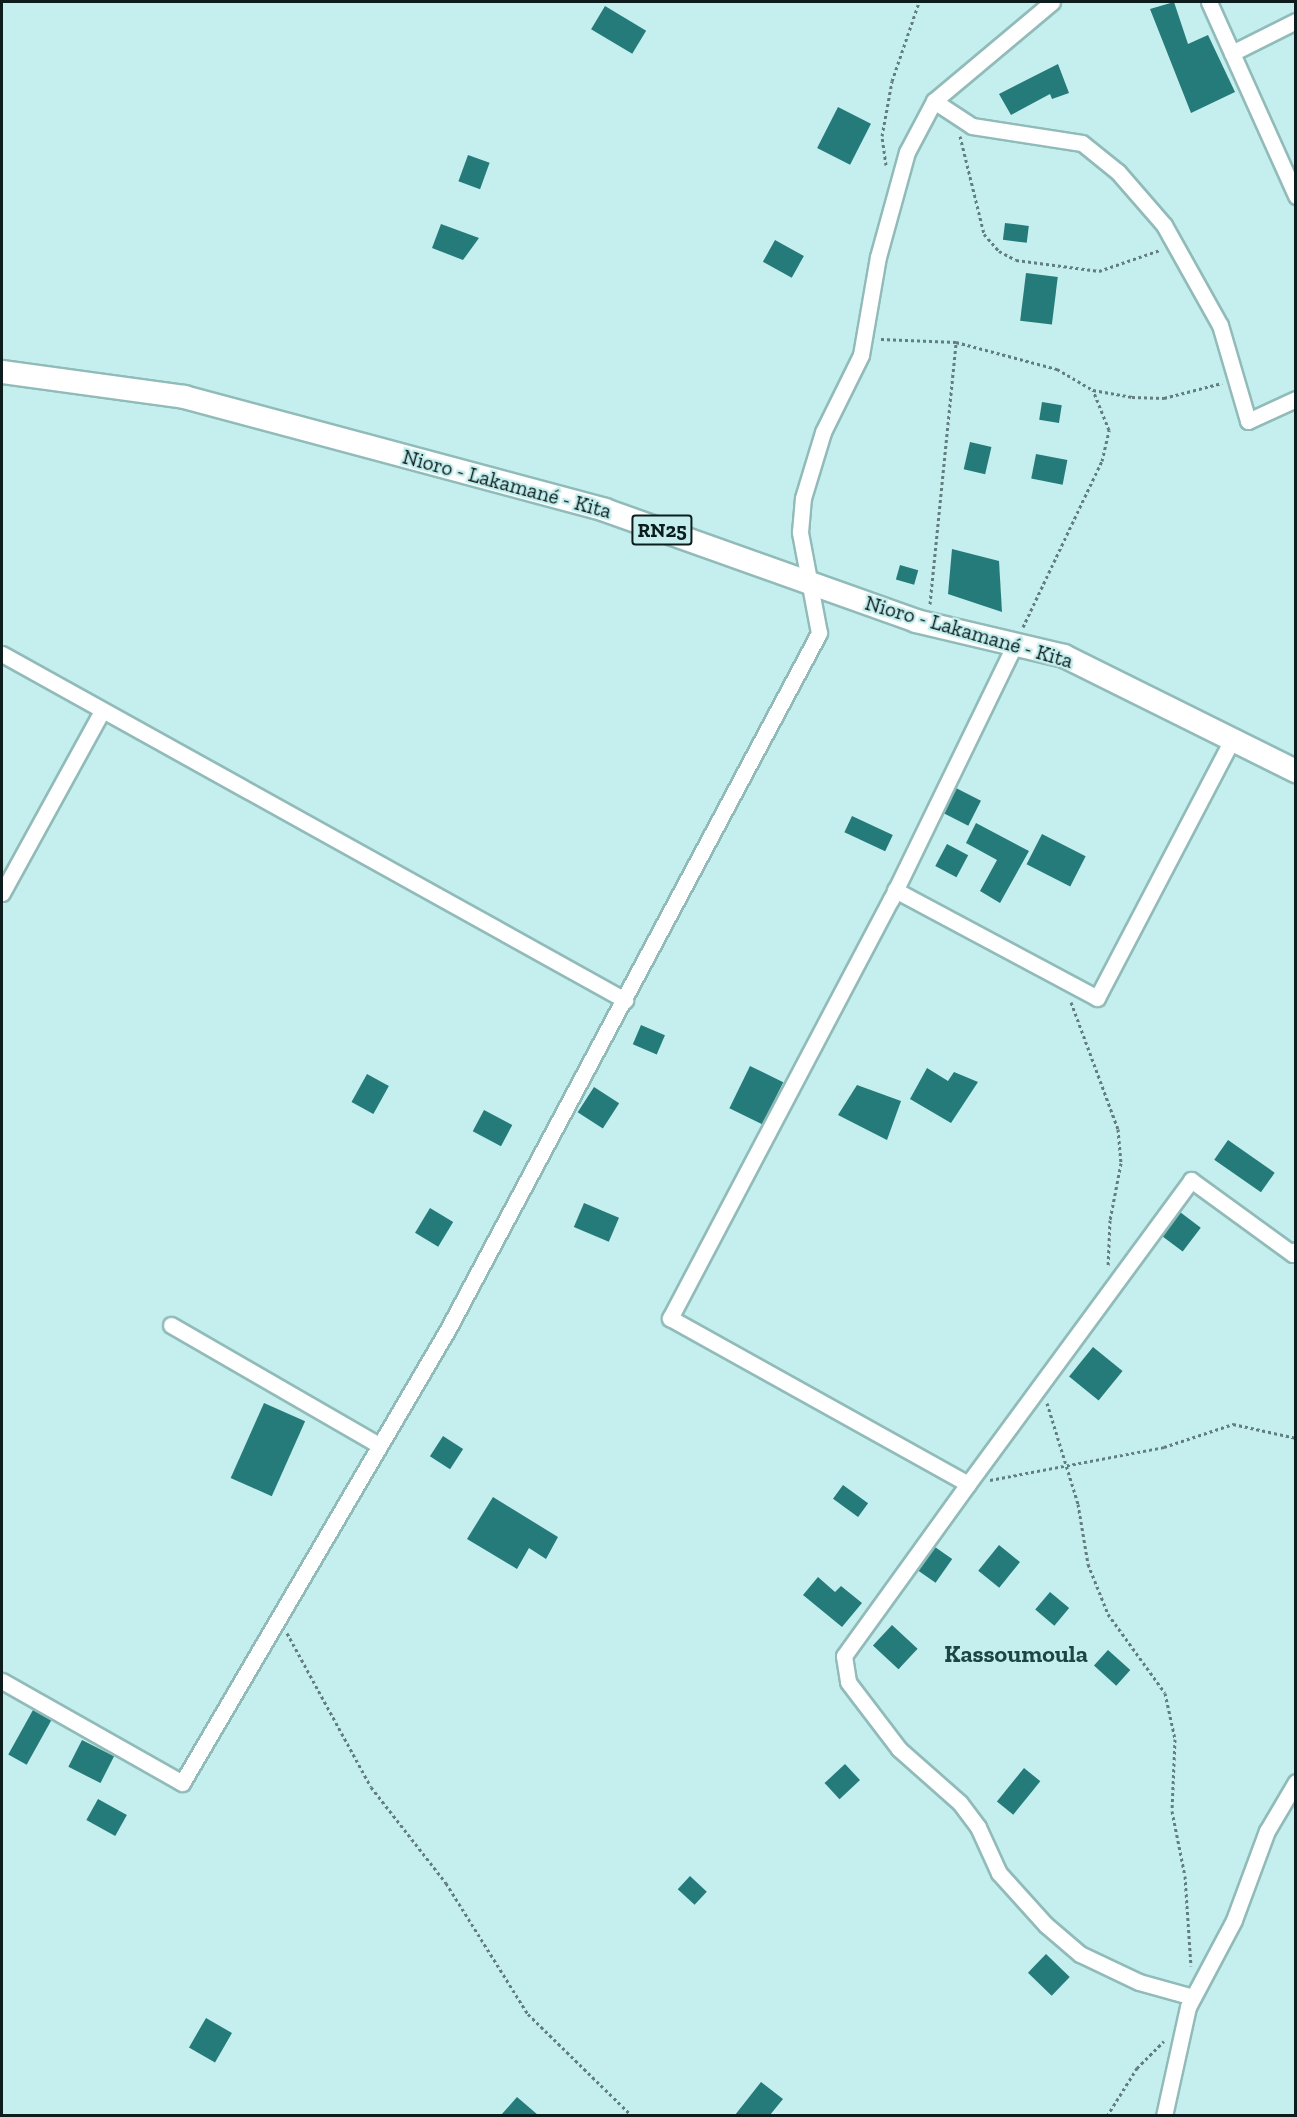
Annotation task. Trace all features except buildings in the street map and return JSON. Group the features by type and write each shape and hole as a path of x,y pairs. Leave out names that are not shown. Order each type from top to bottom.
{"main road":[{"name":"Nioro - Lakamané - Kita","path":"2,372 184,397 605,510 928,624 1064,656 1119,680 1296,771"}],"street":[{"path":"2,1681 182,1784 379,1445 625,1000 819,633 806,582 800,532 803,498 823,432 864,338 878,257 907,153 934,101 1052,2"},
{"path":"1209,2 1296,196"},
{"path":"1232,53 1296,21"},
{"path":"934,101 972,126 1082,143 1118,172 1175,245 1220,325 1248,421 1296,399"},
{"path":"968,1484 670,1318 895,890 1015,644"},
{"path":"2,654 625,1000"},
{"path":"2,893 102,711"},
{"path":"895,890 1097,998 1233,738"},
{"path":"1193,1997 1139,1982 1080,1954 1046,1925 999,1874 978,1827 960,1803 899,1749 848,1682 844,1656 1191,1180 1293,1254 1296,1250"},
{"path":"171,1325 379,1445"},
{"path":"1164,2115 1193,1997 1234,1920 1267,1831 1296,1782"}],"path":[{"path":"888,178 882,136 892,81 919,2"},
{"path":"954,114 984,234 999,251 1016,260 1099,271 1175,245"},
{"path":"864,338 956,342 1058,369 1093,390 1164,398 1235,378"},
{"path":"928,624 956,342"},
{"path":"1015,644 1102,460 1109,430 1093,390"},
{"path":"1064,981 1118,1129 1121,1163 1110,1220 1107,1294"},
{"path":"1041,1384 1066,1463 1088,1564 1108,1614 1165,1693 1175,1739 1172,1811 1185,1876 1193,1997"},
{"path":"968,1484 1066,1463 1164,1447 1233,1424 1296,1438"},
{"path":"278,1618 371,1787 446,1883 528,2014 632,2115"},
{"path":"1107,2115 1137,2068 1169,2036"}],"district":[{"name":"Kassoumoula","path":"1016,1654"}]}
